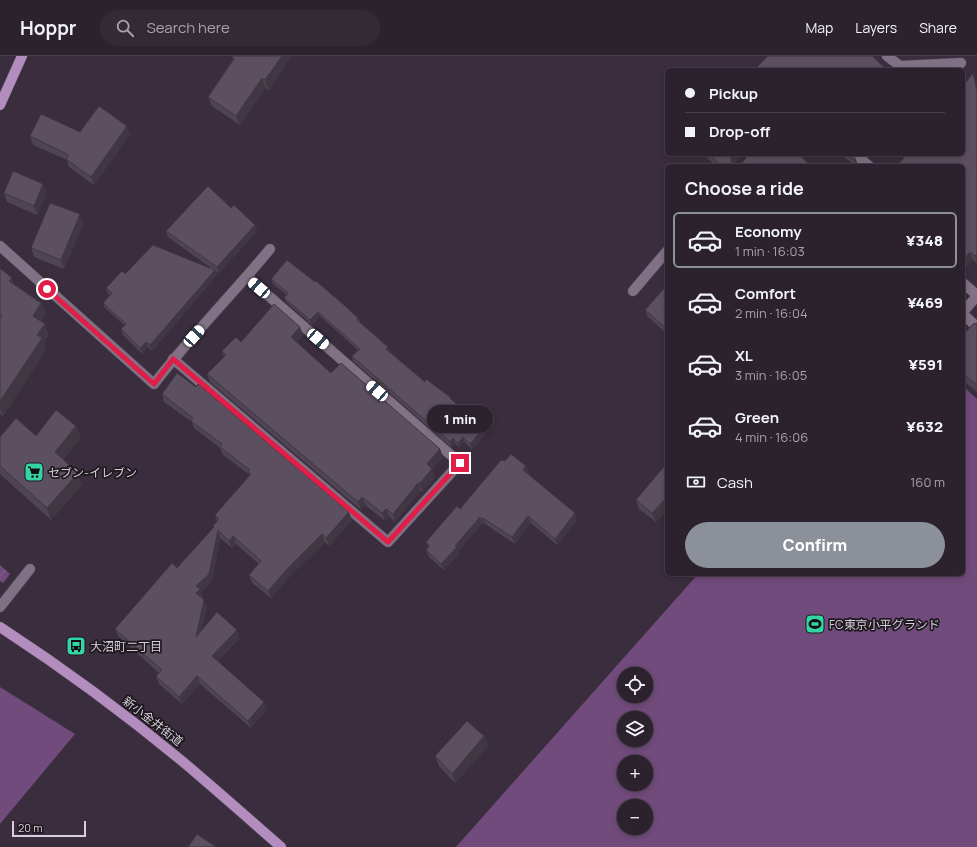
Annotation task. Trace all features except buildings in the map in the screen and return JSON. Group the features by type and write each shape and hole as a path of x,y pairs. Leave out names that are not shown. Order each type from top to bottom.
{"main road":[{"path":"0,105 22,56"},
{"name":"新小金井街道","path":"0,627 34,649 109,704 182,761 281,847"}],"street":[{"path":"888,56 900,66 935,67 961,63"},
{"path":"857,156 867,164"},
{"path":"0,246 154,384 173,359 247,277 270,249"},
{"path":"633,291 665,253"},
{"path":"173,359 388,542 460,463 247,277"},
{"path":"965,285 977,296 965,311"},
{"path":"965,315 977,326"},
{"path":"0,607 30,569"}],"shaded area":[{"name":"FC東京小平グランド","path":"965,388 977,399 977,847 456,847 696,576 965,576"},
{"path":"0,565 10,574 3,583 0,581"},
{"path":"0,687 75,734 0,824"}],"place":[{"name":"セブン-イレブン","path":"34,472"},
{"name":"FC東京小平グランド","path":"815,624"},
{"name":"大沼町二丁目","path":"76,646"}],"route":[{"path":"47,289 154,384 173,359 388,542 460,463"}]}
